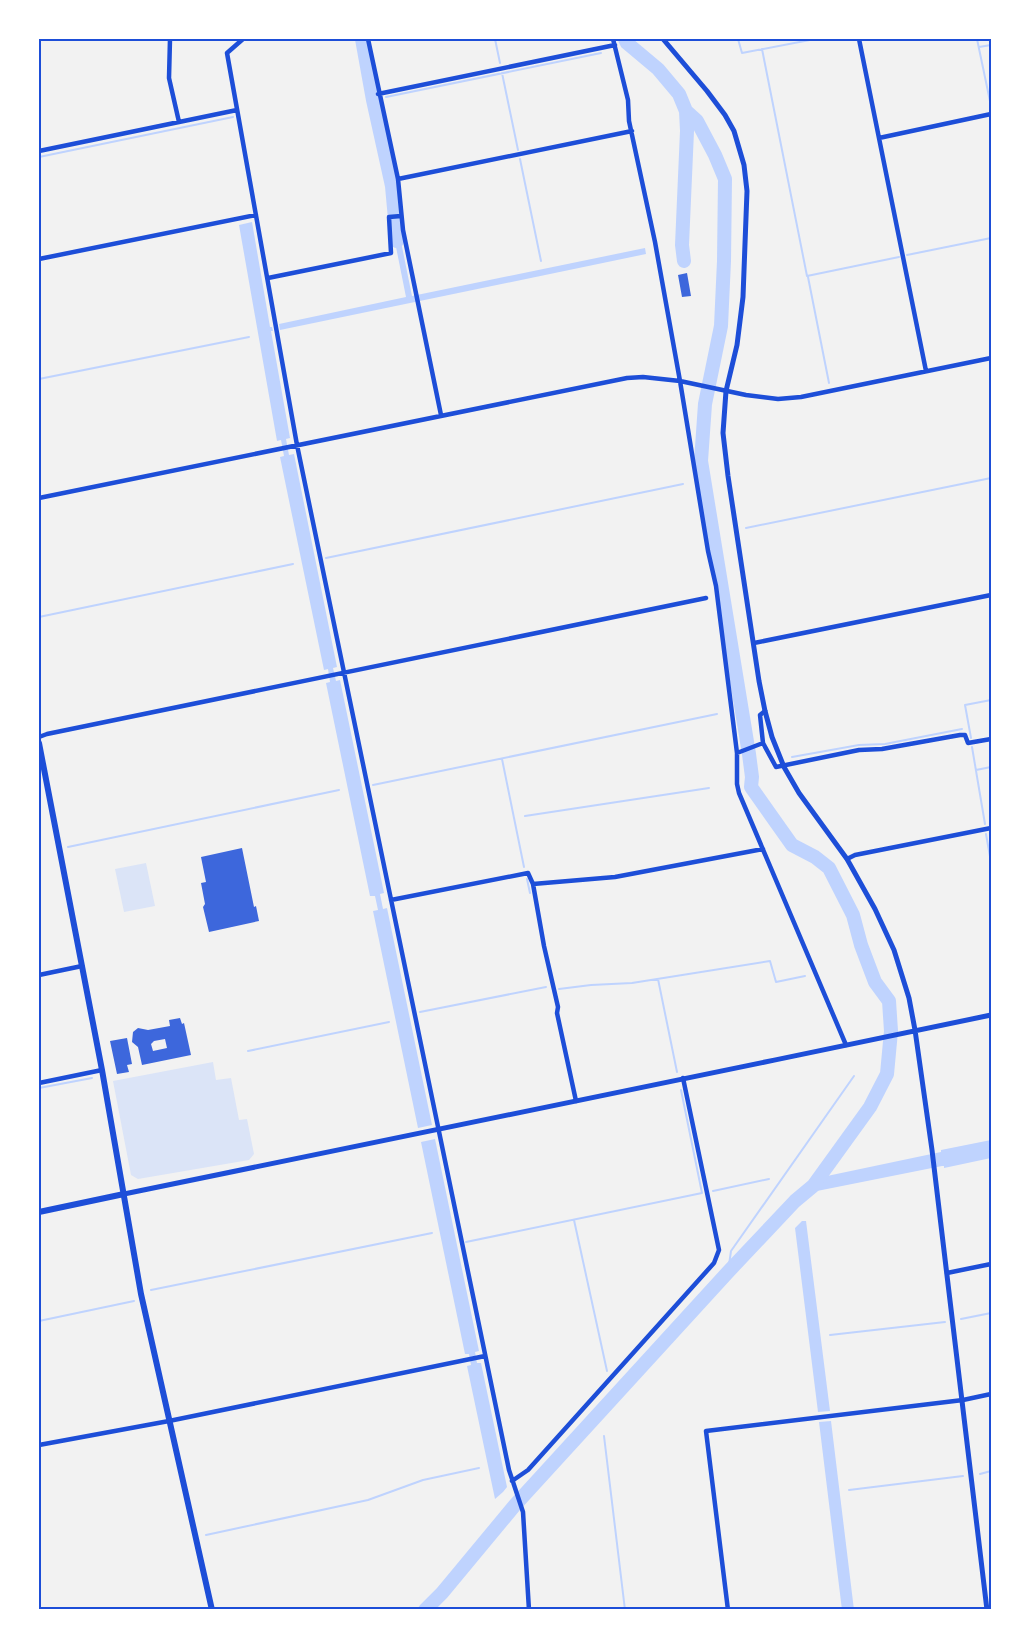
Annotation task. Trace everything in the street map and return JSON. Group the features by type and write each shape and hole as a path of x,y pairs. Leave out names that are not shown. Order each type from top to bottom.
{"main road":[{"path":"39,743 102,1070 141,1294 212,1610"},
{"path":"39,1212 124,1194"}],"street":[{"path":"170,39 169,78 178,122"},
{"path":"243,39 227,53 297,445 485,1356 513,1484 523,1512 529,1610"},
{"path":"368,39 398,179 400,216 441,416"},
{"path":"663,39 725,115 734,131 744,165 747,191 743,297 737,345 722,390 723,433 765,711 784,767 799,793 846,859 875,909 894,950 909,998 935,1173 987,1610"},
{"path":"860,39 926,371"},
{"path":"378,94 614,42 628,100 632,131 655,242 716,586 739,752 737,777 739,794 846,1045"},
{"path":"39,151 237,110"},
{"path":"879,138 991,114"},
{"path":"398,179 632,131"},
{"path":"39,259 256,215"},
{"path":"268,278 391,253 389,217 400,216"},
{"path":"39,498 627,378 642,377 680,381 778,399 991,358"},
{"path":"754,644 991,595"},
{"path":"39,738 47,734 706,598"},
{"path":"765,711 760,716 762,743 776,767 859,750 882,749 960,735 965,735 968,743 991,739"},
{"path":"739,752 762,743"},
{"path":"846,859 855,855 991,828"},
{"path":"533,884 615,877 763,849"},
{"path":"391,900 528,873 533,884 576,1101"},
{"path":"39,975 82,966"},
{"path":"124,1194 439,1131 991,1015"},
{"path":"39,1083 102,1070"},
{"path":"513,1484 714,1263 719,1250 683,1078"},
{"path":"947,1272 991,1264"},
{"path":"39,1445 169,1421 485,1356"},
{"path":"728,1610 706,1431 963,1400 991,1394"},
{"path":"983,1580 991,1579"}],"shaded area":[{"path":"146,863 155,906 124,912 115,869"},
{"path":"213,1062 216,1080 231,1078 239,1120 247,1119 254,1154 249,1160 138,1179 131,1175 113,1081"}],"water":[{"path":"252,222 290,438 286,439 289,455 294,454 337,667 333,668 336,681 340,680 384,893 380,894 383,909 387,908 432,1125 418,1128 373,911 378,910 375,896 370,896 326,683 330,682 328,669 324,670 280,457 284,456 281,440 277,441 239,225"},
{"path":"394,222 397,222 412,296 645,248 646,254 280,330 279,324 406,297 396,247"},
{"path":"435,1139 479,1351 475,1352 477,1363 481,1363 507,1487 495,1499 467,1366 471,1365 469,1354 465,1354 421,1142"},
{"path":"991,1140 991,1158 812,1192 827,1176"},
{"path":"802,1221 806,1221 830,1411 818,1412 795,1228"},
{"path":"831,1421 854,1610 842,1610 819,1422"}],"building":[{"path":"687,273 691,296 682,297 678,275"},
{"path":"242,848 259,921 209,932 203,907 205,904 201,883 206,882 201,857"},
{"path":"180,1018 182,1024 184,1023 191,1055 142,1065 138,1047 132,1042 133,1032 138,1028 148,1030 170,1026 169,1020","holes":["165,1039 167,1048 153,1051 151,1044 154,1041"]},
{"path":"127,1038 132,1064 127,1065 129,1072 117,1074 110,1041"}],"waterway":[{"path":"362,39 392,186 397,241"},
{"path":"495,39 500,63"},
{"path":"425,1610 442,1593 515,1505 728,1272 795,1201 813,1186 870,1107 887,1074 891,1031 889,1001 875,982 853,915 829,868 815,857 792,845 751,787 749,754 701,461 705,404 721,326 725,179 697,121 686,111 679,94 658,69 625,39"},
{"path":"738,39 742,53 815,39"},
{"path":"977,39 991,106"},
{"path":"979,47 991,45"},
{"path":"762,49 807,276 899,257"},
{"path":"386,97 601,53"},
{"path":"502,73 518,150"},
{"path":"684,261 682,245 686,111"},
{"path":"39,157 233,117"},
{"path":"520,159 541,261"},
{"path":"907,255 991,238"},
{"path":"808,277 829,383"},
{"path":"39,379 249,337"},
{"path":"746,528 991,478"},
{"path":"326,558 683,484"},
{"path":"39,617 293,564"},
{"path":"971,738 965,705 991,700"},
{"path":"373,785 717,714"},
{"path":"792,757 859,745 885,744 962,729"},
{"path":"972,747 985,824"},
{"path":"502,759 524,867"},
{"path":"976,770 991,767"},
{"path":"525,816 709,788"},
{"path":"68,847 339,790"},
{"path":"986,834 991,862"},
{"path":"527,879 530,893"},
{"path":"559,989 632,983 770,961 776,982 805,976"},
{"path":"658,979 677,1072"},
{"path":"420,1012 546,987"},
{"path":"248,1051 389,1022"},
{"path":"728,1272 731,1251 854,1076"},
{"path":"39,1088 92,1078"},
{"path":"466,1242 702,1193 681,1090"},
{"path":"713,1191 769,1179"},
{"path":"813,1186 821,1184"},
{"path":"574,1220 607,1371"},
{"path":"151,1290 432,1233"},
{"path":"39,1321 134,1301"},
{"path":"961,1319 991,1313"},
{"path":"830,1335 945,1322"},
{"path":"604,1436 625,1610"},
{"path":"206,1535 368,1500 423,1480 479,1468"},
{"path":"980,1474 991,1471"},
{"path":"849,1490 963,1476"}]}
